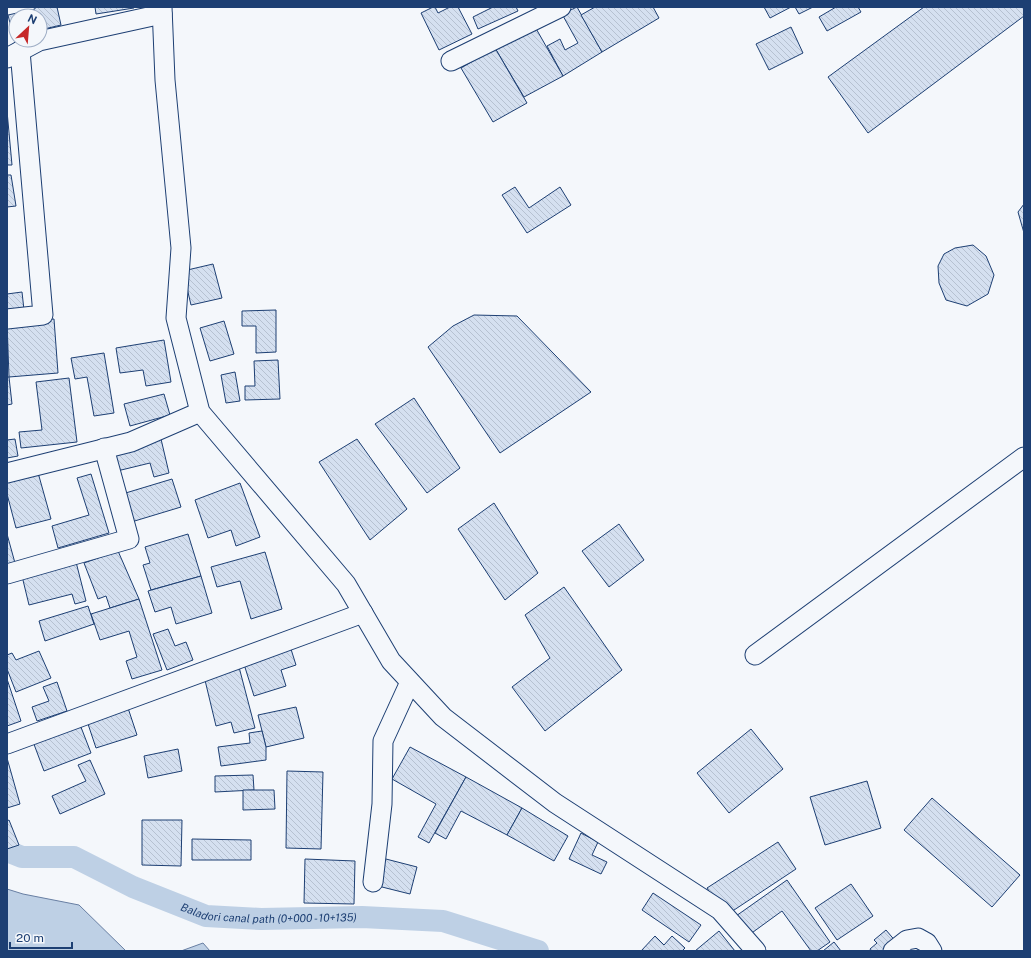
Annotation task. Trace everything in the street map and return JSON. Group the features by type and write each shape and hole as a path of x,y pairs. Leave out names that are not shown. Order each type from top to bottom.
{"street":[{"path":"451,61 561,7"},
{"path":"7,319 43,315 13,54 39,40 162,11 165,80 181,248 176,318 200,412 346,584 391,661 443,716 555,803 720,910 756,951"},
{"path":"7,473 131,442 200,412"},
{"path":"7,574 129,539 104,448"},
{"path":"755,655 1024,457"},
{"path":"7,744 363,613"},
{"path":"373,882 382,804 383,741 410,682"},
{"path":"893,951 907,940 918,938 927,943 932,951"}],"water":[{"path":"7,889 23,894 79,905 126,951 7,951"},
{"path":"203,943 210,951 181,951"}],"building":[{"path":"57,7 61,25 48,28 48,8 35,8"},
{"path":"95,7 133,7 134,8 96,14"},
{"path":"435,7 438,13 450,7 458,7 472,34 439,50 421,13"},
{"path":"493,7 516,7 518,11 478,29 473,17"},
{"path":"577,7 602,52 563,76 547,46 560,39 565,50 578,43 562,14"},
{"path":"595,7 653,7 659,18 602,52 581,15"},
{"path":"764,7 791,7 770,18"},
{"path":"795,7 813,7 799,14"},
{"path":"836,7 858,7 861,12 827,31 819,17"},
{"path":"924,7 1024,7 1024,16 868,133 828,77"},
{"path":"534,25 563,76 524,97 495,48"},
{"path":"791,27 803,53 769,70 756,44"},
{"path":"495,48 527,103 493,122 461,68"},
{"path":"7,111 12,165 7,165"},
{"path":"7,175 11,175 16,206 7,207"},
{"path":"515,187 529,208 560,187 571,205 527,233 502,195"},
{"path":"1024,204 1024,233 1018,212"},
{"path":"973,245 986,256 994,275 988,294 967,306 946,300 939,283 938,266 944,254 955,248"},
{"path":"213,264 222,298 191,305 183,271"},
{"path":"22,292 24,310 7,312 7,294"},
{"path":"276,310 276,352 256,353 256,326 242,326 242,311"},
{"path":"474,315 517,316 591,392 500,453 428,347 453,326"},
{"path":"54,319 58,373 9,377 7,322"},
{"path":"224,321 234,354 210,361 200,328"},
{"path":"164,340 171,382 146,386 143,370 120,373 116,348"},
{"path":"104,353 114,413 94,416 87,377 75,379 71,358"},
{"path":"278,360 280,399 245,400 245,386 255,386 254,361"},
{"path":"235,372 240,401 226,403 221,375"},
{"path":"7,377 9,377 12,404 7,405"},
{"path":"69,378 77,442 21,448 19,432 42,430 36,382"},
{"path":"164,394 170,415 130,426 124,404"},
{"path":"414,398 460,468 427,493 375,424"},
{"path":"15,439 18,456 7,458 7,440"},
{"path":"161,439 169,473 154,477 150,463 113,472 108,452"},
{"path":"357,439 407,509 370,540 319,462"},
{"path":"37,469 51,519 16,528 7,494 7,477"},
{"path":"91,474 109,533 58,548 52,526 89,515 77,478"},
{"path":"172,479 181,507 128,523 119,495"},
{"path":"240,483 260,537 236,546 231,530 208,538 195,500"},
{"path":"494,503 538,573 505,600 458,529"},
{"path":"619,524 644,560 609,587 582,551"},
{"path":"7,534 15,563 7,565"},
{"path":"188,534 201,576 151,590 143,565 150,563 145,547"},
{"path":"118,551 139,599 110,608 106,596 98,599 84,563"},
{"path":"265,552 282,609 251,619 240,581 217,587 211,567"},
{"path":"76,562 86,601 75,604 72,594 29,605 22,576"},
{"path":"201,576 212,613 176,624 171,607 155,612 148,591"},
{"path":"564,587 622,670 545,731 512,687 550,658 525,615"},
{"path":"139,599 162,670 132,679 126,661 137,657 129,631 100,640 91,614"},
{"path":"88,606 94,624 45,641 39,621"},
{"path":"168,629 175,646 186,642 193,660 167,670 153,634"},
{"path":"290,646 296,665 281,670 286,686 254,696 243,661"},
{"path":"39,651 51,678 16,692 7,669 7,655 12,653 16,660"},
{"path":"239,667 255,728 234,733 231,722 216,726 204,676"},
{"path":"7,679 21,721 7,726"},
{"path":"57,682 67,711 37,721 32,707 49,701 43,687"},
{"path":"127,705 137,735 96,748 86,718"},
{"path":"296,707 304,738 266,747 258,715"},
{"path":"79,722 91,753 44,771 32,739"},
{"path":"751,729 783,769 729,813 697,773"},
{"path":"262,731 266,747 266,760 221,766 218,747 250,743 249,733"},
{"path":"410,747 466,777 429,843 418,837 436,804 392,779"},
{"path":"178,749 182,771 148,778 144,756"},
{"path":"7,758 20,804 7,808"},
{"path":"90,760 105,794 60,814 52,796 86,781 78,765"},
{"path":"287,771 323,772 321,849 286,848"},
{"path":"253,775 254,790 215,792 215,776"},
{"path":"466,777 522,808 507,835 461,811 446,839 435,833"},
{"path":"867,781 881,828 825,845 810,797"},
{"path":"243,790 274,790 275,809 243,810"},
{"path":"932,798 1020,875 992,907 904,830"},
{"path":"522,808 568,836 554,861 507,835"},
{"path":"9,820 19,845 7,849 7,821"},
{"path":"142,820 182,820 181,866 142,865"},
{"path":"581,833 598,842 592,855 607,862 601,874 569,859"},
{"path":"192,839 251,840 251,860 192,860"},
{"path":"778,842 796,869 725,916 707,888"},
{"path":"382,858 417,867 410,894 374,885"},
{"path":"305,859 355,861 354,904 304,903"},
{"path":"787,880 830,942 817,951 811,951 782,911 749,935 736,916"},
{"path":"851,884 873,916 837,940 815,908"},
{"path":"653,893 701,925 689,942 642,910"},
{"path":"886,930 897,943 887,951 871,951 870,949 877,943 874,940"},
{"path":"719,931 735,951 695,951"},
{"path":"655,936 664,945 672,936 685,948 682,951 641,951"},
{"path":"834,942 841,951 823,951"}],"waterway":[{"name":"Baladori canal path (0+000 - 10+135)","path":"7,851 22,857 74,857 133,887 206,916 261,919 362,917 443,921 538,951"}]}
